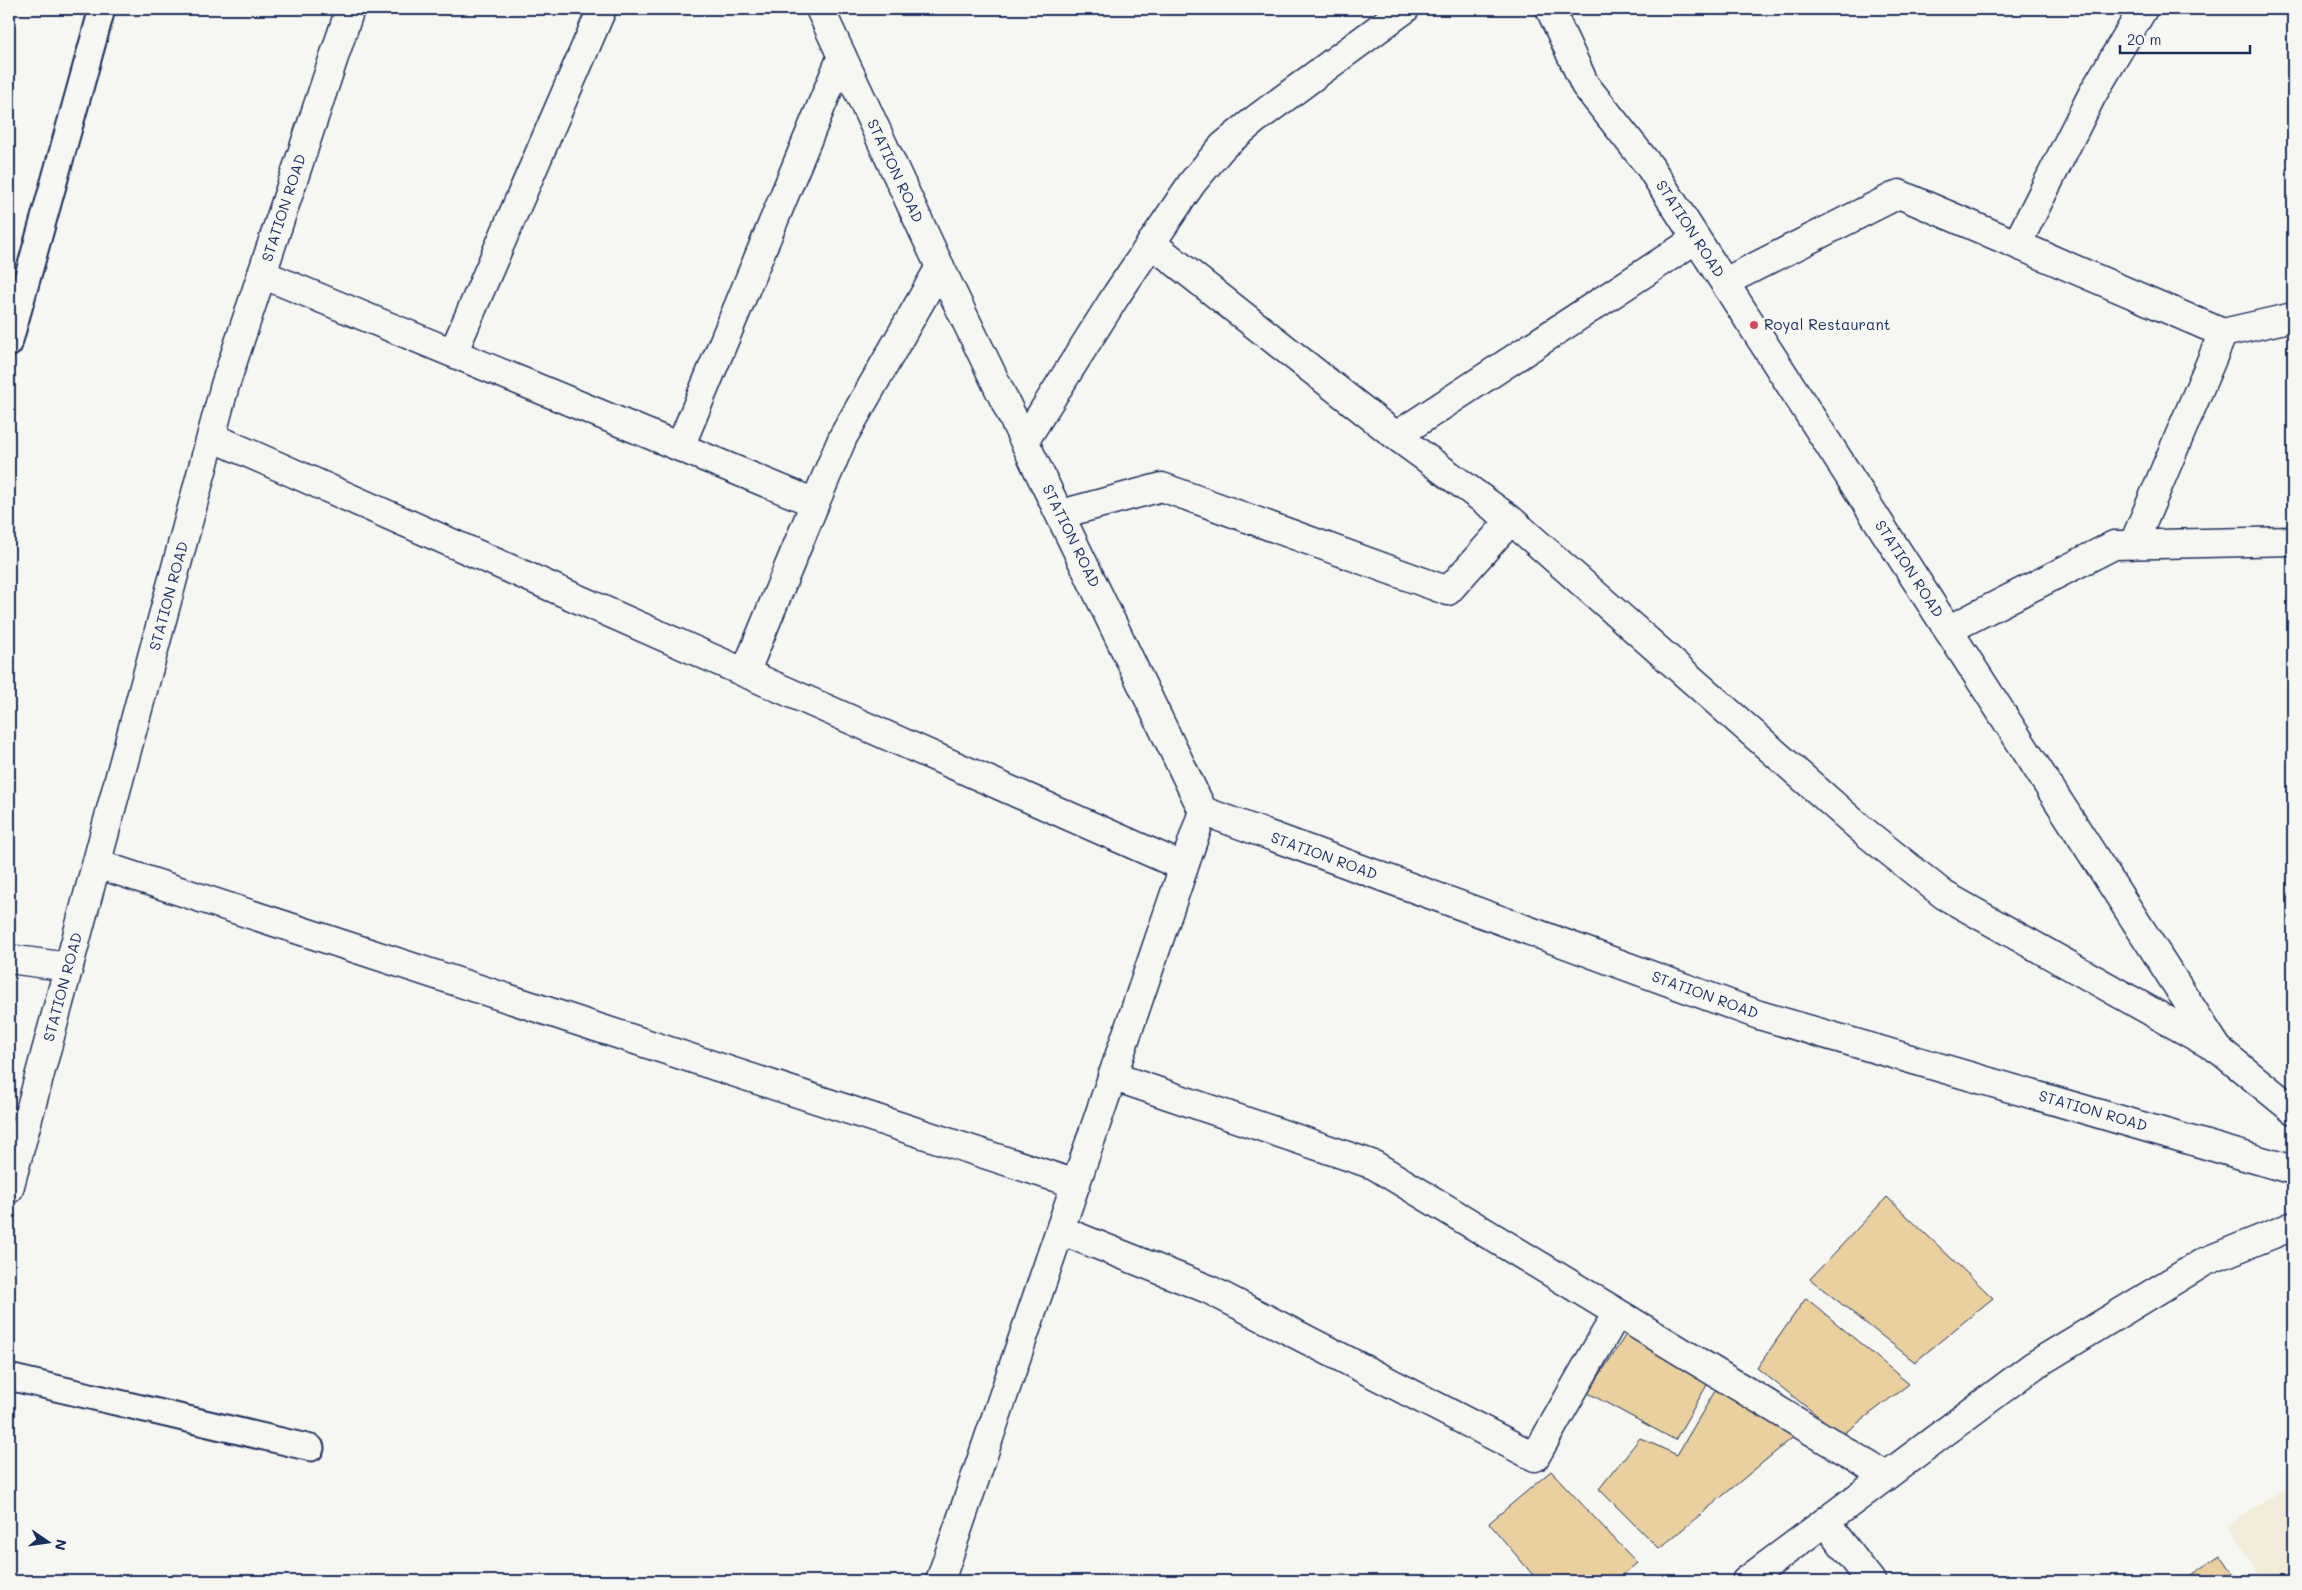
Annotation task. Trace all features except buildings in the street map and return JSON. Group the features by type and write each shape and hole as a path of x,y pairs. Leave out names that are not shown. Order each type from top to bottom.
{"street":[{"name":"STATION ROAD","path":"9,1189 225,384 350,9"},
{"path":"453,353 602,9"},
{"name":"STATION ROAD","path":"820,9 940,267 1061,514 1203,812 1759,1015 2293,1170"},
{"path":"1025,440 1152,243 1192,184 1223,146 1256,119 1405,9"},
{"name":"STATION ROAD","path":"1550,9 1585,85 1650,167 2218,1049 2293,1110"},
{"path":"2017,244 2092,95 2143,9"},
{"path":"680,447 842,56"},
{"path":"1725,282 1899,194 2223,333 2293,317"},
{"path":"1396,436 1696,239"},
{"path":"1152,243 1396,436 1511,520 1860,828 1944,895 2218,1049"},
{"path":"745,673 843,437 940,267"},
{"path":"262,274 815,503"},
{"path":"2133,545 2223,333"},
{"path":"212,437 1184,867"},
{"path":"1061,514 1162,487 1448,591 1511,520"},
{"path":"1948,630 2114,545 2293,541"},
{"path":"940,1581 1203,812"},
{"path":"97,864 1076,1184"},
{"path":"9,959 69,967"},
{"path":"1112,1076 1374,1165 1886,1476"},
{"path":"1746,1581 2033,1366 2204,1262 2293,1226"},
{"path":"1060,1230 1208,1289 1535,1457 1617,1313"},
{"path":"1825,1522 1871,1581"}],"lane":[{"path":"9,344 102,9"},
{"path":"9,1377 312,1448"}],"shaded area":[{"path":"2293,1483 2293,1581 2264,1581 2228,1526"}],"place":[{"name":"Royal Restaurant","path":"1754,325"}]}
